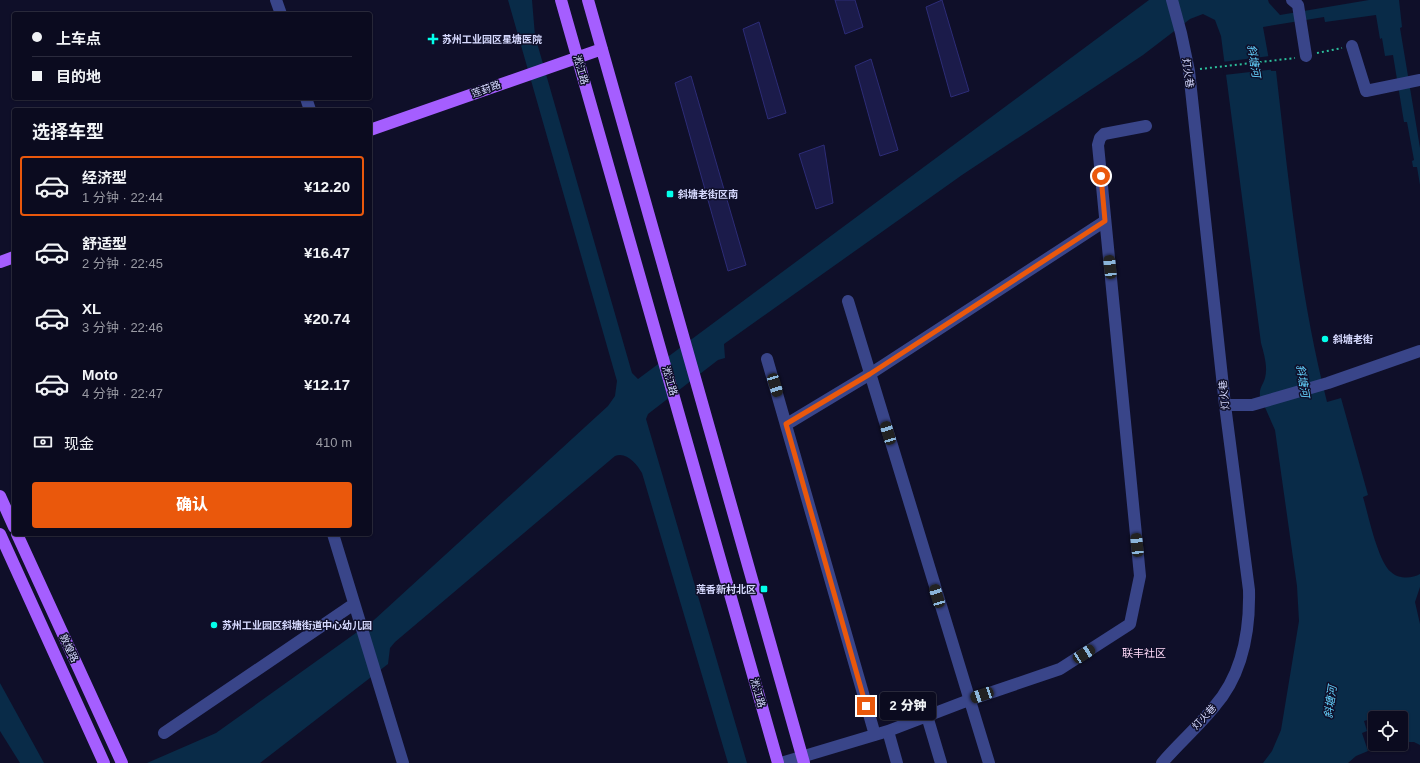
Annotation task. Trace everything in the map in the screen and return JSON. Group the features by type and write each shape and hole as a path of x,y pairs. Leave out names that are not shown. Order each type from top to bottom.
{"main road":[{"name":"淞江路","path":"561,0 778,763"},
{"path":"588,0 803,760"},
{"name":"莲葑路","path":"372,129 577,56 602,49"},
{"path":"0,262 12,258"},
{"path":"0,496 12,523"},
{"name":"敦煌路","path":"0,534 104,763"},
{"name":"敦煌路","path":"18,536 122,763"}],"street":[{"path":"276,0 279,12"},
{"name":"灯火巷","path":"1162,763 1215,706 1227,689 1245,649 1248,630 1249,590 1225,405 1189,71 1182,33 1172,0"},
{"path":"1292,0 1298,5 1306,56"},
{"path":"1352,46 1366,91 1420,80"},
{"path":"781,763 803,760 1060,669 1130,624 1140,576 1098,145 1100,138 1104,134 1146,126"},
{"path":"786,424 870,374 1105,221"},
{"path":"848,301 989,763"},
{"path":"1225,405 1252,405 1328,383 1420,351"},
{"path":"767,359 875,735"},
{"path":"334,536 403,763"},
{"path":"164,733 354,604"},
{"path":"927,716 941,763"},
{"path":"888,731 897,763"}],"path":[{"path":"1211,68 1285,59"}],"water":[{"name":"斜塘河","path":"508,0 532,0 535,36 632,373 638,379 1149,0 1268,0 1280,15 1369,0 1399,0 1402,27 1400,28 1420,148 1420,185 1417,167 1413,167 1412,161 1414,160 1407,122 1404,122 1393,55 1385,56 1382,38 1380,39 1376,15 1325,22 1324,17 1263,27 1271,71 1276,71 1290,196 1302,279 1317,361 1327,402 1341,398 1368,495 1363,497 1374,537 1386,567 1397,576 1401,577 1417,576 1420,574 1420,587 1415,602 1420,624 1420,745 1414,742 1408,742 1408,711 1368,711 1368,720 1364,721 1367,731 1362,733 1368,751 1356,756 1348,763 1263,763 1272,751 1281,730 1299,621 1297,586 1275,430 1260,396 1266,374 1266,365 1261,343 1221,36 1215,20 1203,14 1190,19 1143,55 962,175 724,344 725,358 718,360 648,414 646,419 747,763 728,763 642,473 631,459 623,455 619,455 615,456 395,642 390,648 388,664 260,763 147,763 216,733 374,620 608,406 615,396 617,381"},
{"path":"0,683 44,763 20,763 0,731"}],"pier":[{"path":"1270,56 1272,69 1277,69 1224,75 1222,62"}],"building":[{"path":"835,0 855,0 863,27 845,34"},
{"path":"942,0 969,91 951,97 926,7"},
{"path":"759,22 786,113 768,119 743,29"},
{"path":"871,59 898,150 880,156 855,66"},
{"path":"691,76 746,265 728,271 675,83"},
{"path":"824,145 833,203 816,209 799,154"}],"place":[{"name":"苏州工业园区星塘医院","path":"433,39"},
{"name":"斜塘老街区南","path":"670,194"},
{"name":"斜塘老街","path":"1325,339"},
{"name":"莲香新村北区","path":"764,589"},
{"name":"苏州工业园区斜塘街道中心幼儿园","path":"214,625"}],"district":[{"name":"联丰社区","path":"1144,653"}],"route":[{"path":"866,706 786,424 870,374 1105,221 1101,176"}]}
